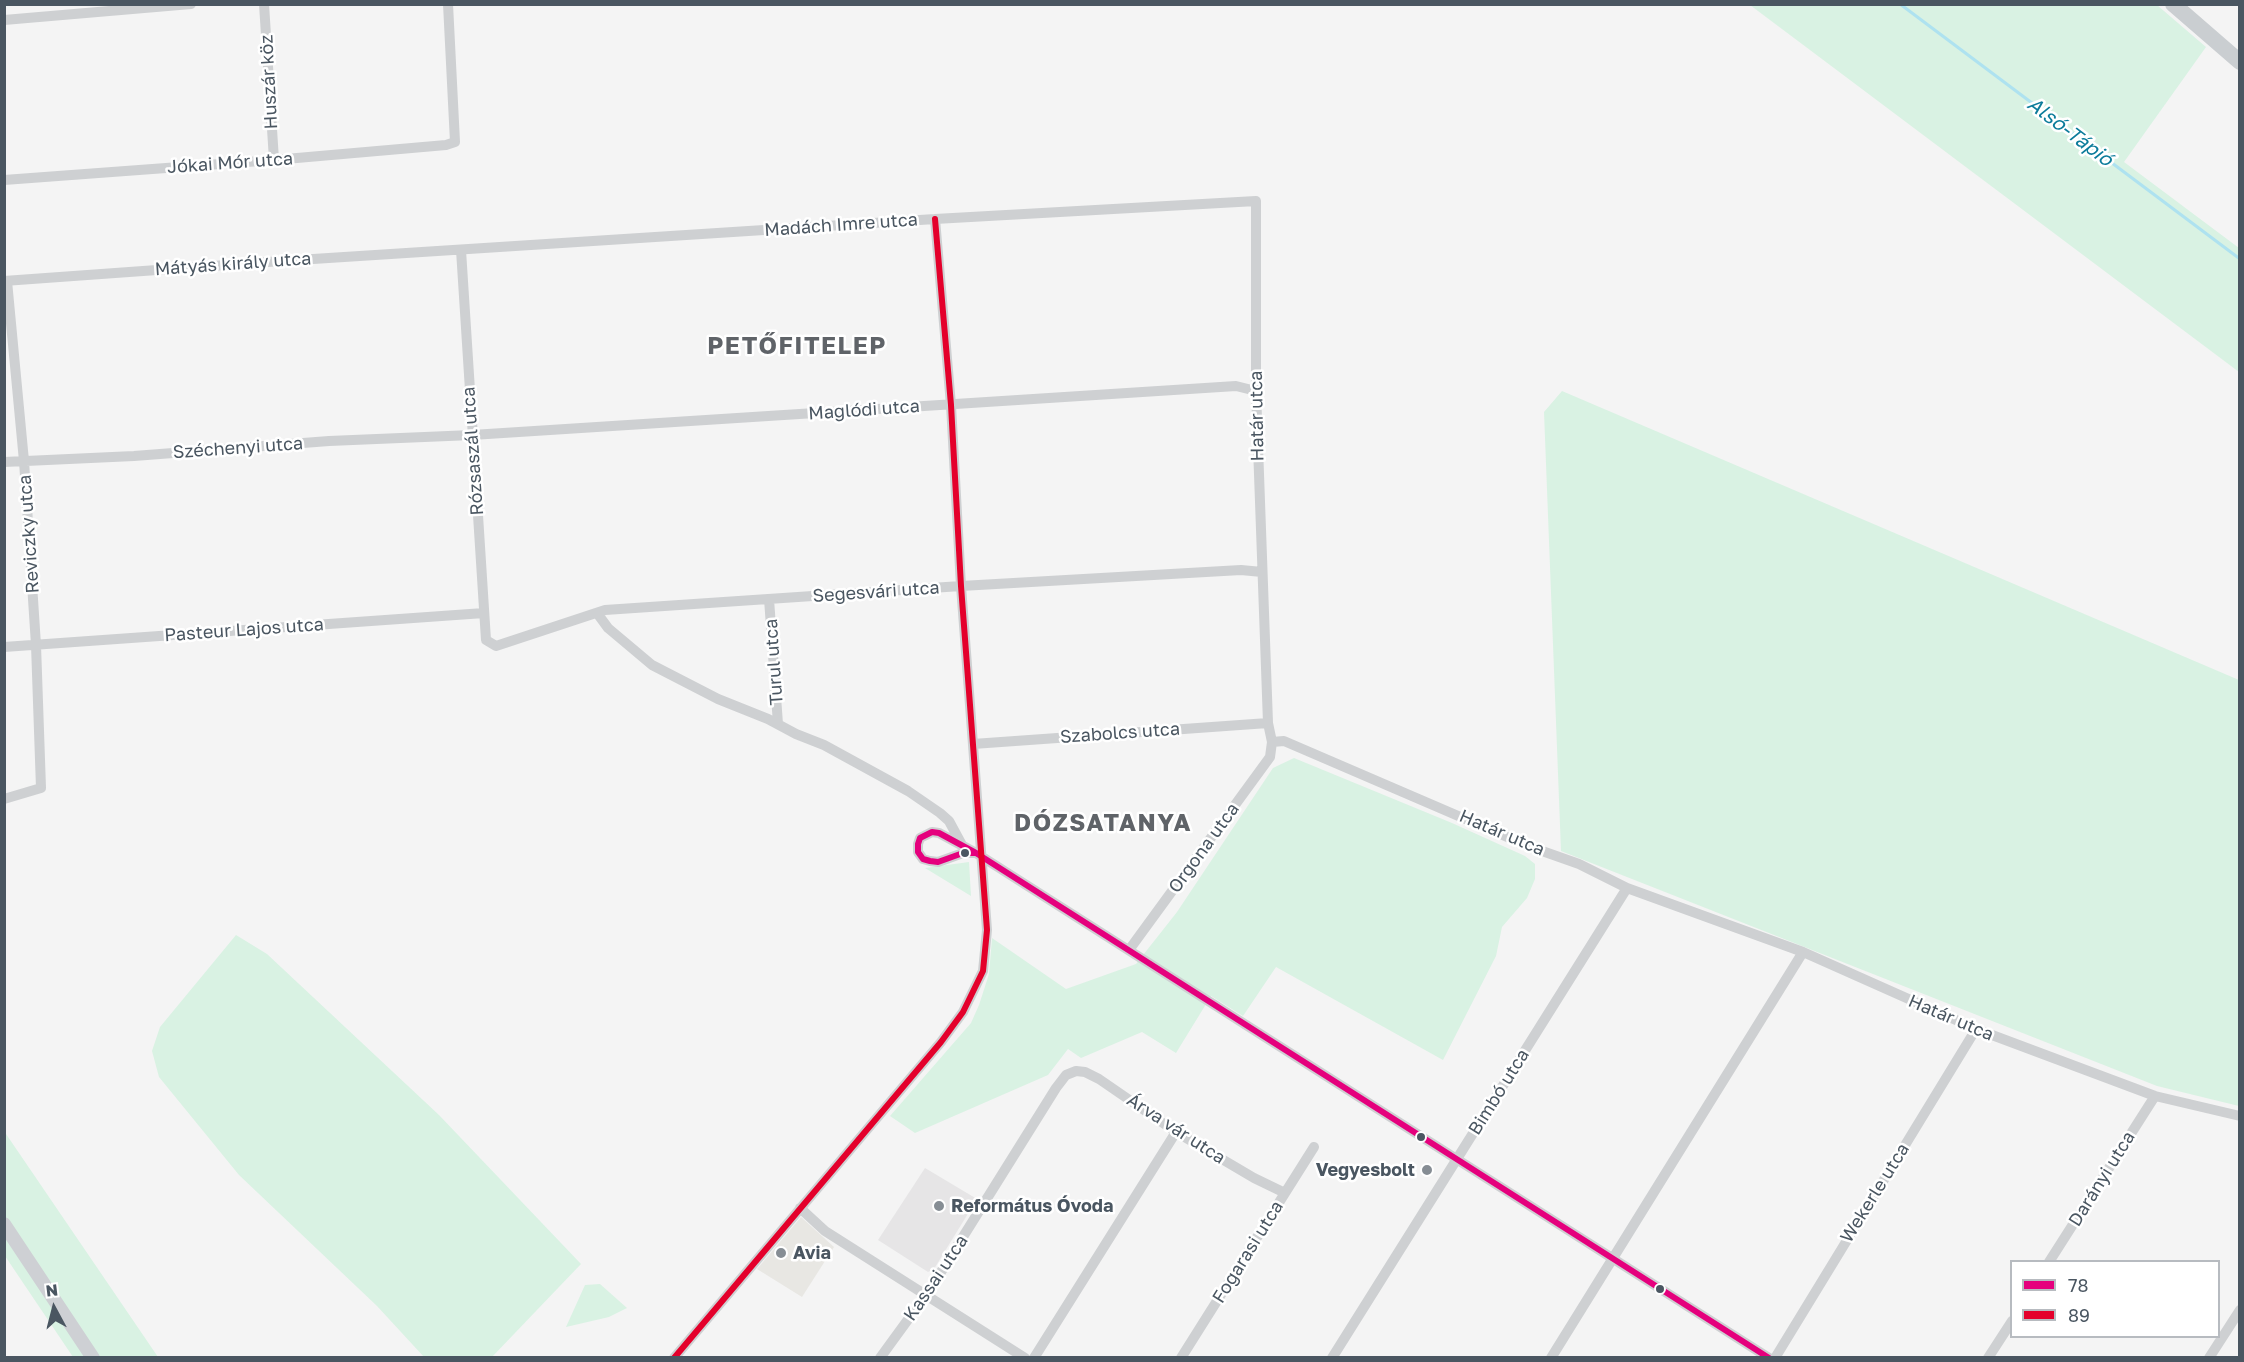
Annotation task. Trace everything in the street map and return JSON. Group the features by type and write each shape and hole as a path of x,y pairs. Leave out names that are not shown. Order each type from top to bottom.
{"main road":[{"path":"2173,4 2240,62"},
{"path":"4,1224 93,1358"}],"street":[{"path":"4,20 191,4"},
{"name":"Huszár köz","path":"264,4 274,160"},
{"name":"Jókai Mór utca","path":"4,180 274,160 446,145 455,142 448,4"},
{"name":"Madách Imre utca","path":"461,250 1256,201"},
{"name":"Határ utca","path":"1256,201 1256,392 1268,723 1272,742 1284,741 1528,846 1579,864 1627,888 1803,952 1976,1029 2155,1095 2240,1116"},
{"path":"674,1358 941,1042 971,998 983,971 987,930 978,855 951,405 935,219"},
{"name":"Mátyás király utca","path":"6,281 461,250"},
{"name":"Rózsaszál utca","path":"461,250 486,640 496,646"},
{"name":"Reviczky utca","path":"4,799 41,788 36,645 24,461 6,281"},
{"name":"Maglódi utca","path":"472,435 1236,386 1256,392"},
{"name":"Széchenyi utca","path":"4,462 134,456 329,441 472,435"},
{"name":"Segesvári utca","path":"496,646 605,610 961,586 1241,570 1262,572"},
{"name":"Turul utca","path":"769,599 778,724"},
{"name":"Pasteur Lajos utca","path":"4,647 484,613"},
{"path":"597,613 608,628 652,665 718,699 824,745 908,791 949,821 959,842 965,847"},
{"name":"Szabolcs utca","path":"973,744 1268,723"},
{"name":"Orgona utca","path":"1129,950 1270,757 1272,742"},
{"path":"978,855 963,853 938,862 930,861 923,859 918,852 918,844 920,838 932,832 939,833 965,847 978,855 1129,950 1458,1158 1769,1358"},
{"name":"Bimbó utca","path":"1332,1358 1627,888"},
{"path":"1551,1358 1803,952"},
{"name":"Wekerle utca","path":"1774,1358 1976,1029"},
{"name":"Árva vár utca","path":"1066,1075 1076,1071 1085,1072 1176,1132 1254,1178 1285,1193"},
{"name":"Kassai utca","path":"880,1358 927,1294 1066,1075"},
{"name":"Darányi utca","path":"2050,1260 2155,1095"},
{"path":"1034,1358 1176,1132"},
{"name":"Fogarasi utca","path":"1181,1358 1314,1147"},
{"path":"800,1208 825,1231 1025,1358"},
{"path":"2209,1358 2240,1310"},
{"path":"1988,1358 2010,1324"}],"shaded area":[{"path":"925,1168 977,1199 934,1269 928,1272 878,1240"},
{"path":"801,1217 834,1247 802,1297 757,1269"}],"green space":[{"path":"1750,5 2157,5 2206,47 2124,162 2239,248 2239,372"},
{"path":"1562,391 2239,680 2239,1106 2157,1086 1561,851 1544,412"},
{"path":"1294,758 1452,823 1525,856 1535,864 1535,879 1527,898 1502,927 1496,956 1443,1060 1276,967 1243,1016 1211,996 1176,1053 1142,1032 1081,1058 1068,1049 1048,1075 915,1133 890,1116 971,1023 989,974 992,938 1066,989 1136,964 1177,912 1273,768"},
{"path":"969,862 971,896 925,868"},
{"path":"236,935 267,954 439,1115 581,1264 492,1357 424,1357 377,1306 239,1175 159,1077 152,1051 160,1027"},
{"path":"4,1131 158,1357 73,1357 5,1256"},
{"path":"600,1284 627,1308 609,1317 566,1327 585,1285"}],"waterway":[{"name":"Alsó-Tápió","path":"1900,4 2240,259"}],"transit line":[{"name":"89","path":"674,1358 941,1042 963,1012 983,971 987,930 961,586 951,405 935,219"},
{"name":"78","path":"976,853 963,853 938,862 930,861 923,859 918,852 918,844 920,838 932,832 939,833 976,853 1769,1358"}],"place":[{"name":"Vegyesbolt","path":"1427,1170"},
{"name":"Református Óvoda","path":"939,1206"},
{"name":"Avia","path":"781,1253"}],"district":[{"name":"PETŐFITELEP","path":"797,346"},
{"name":"DÓZSATANYA","path":"1103,823"}]}
